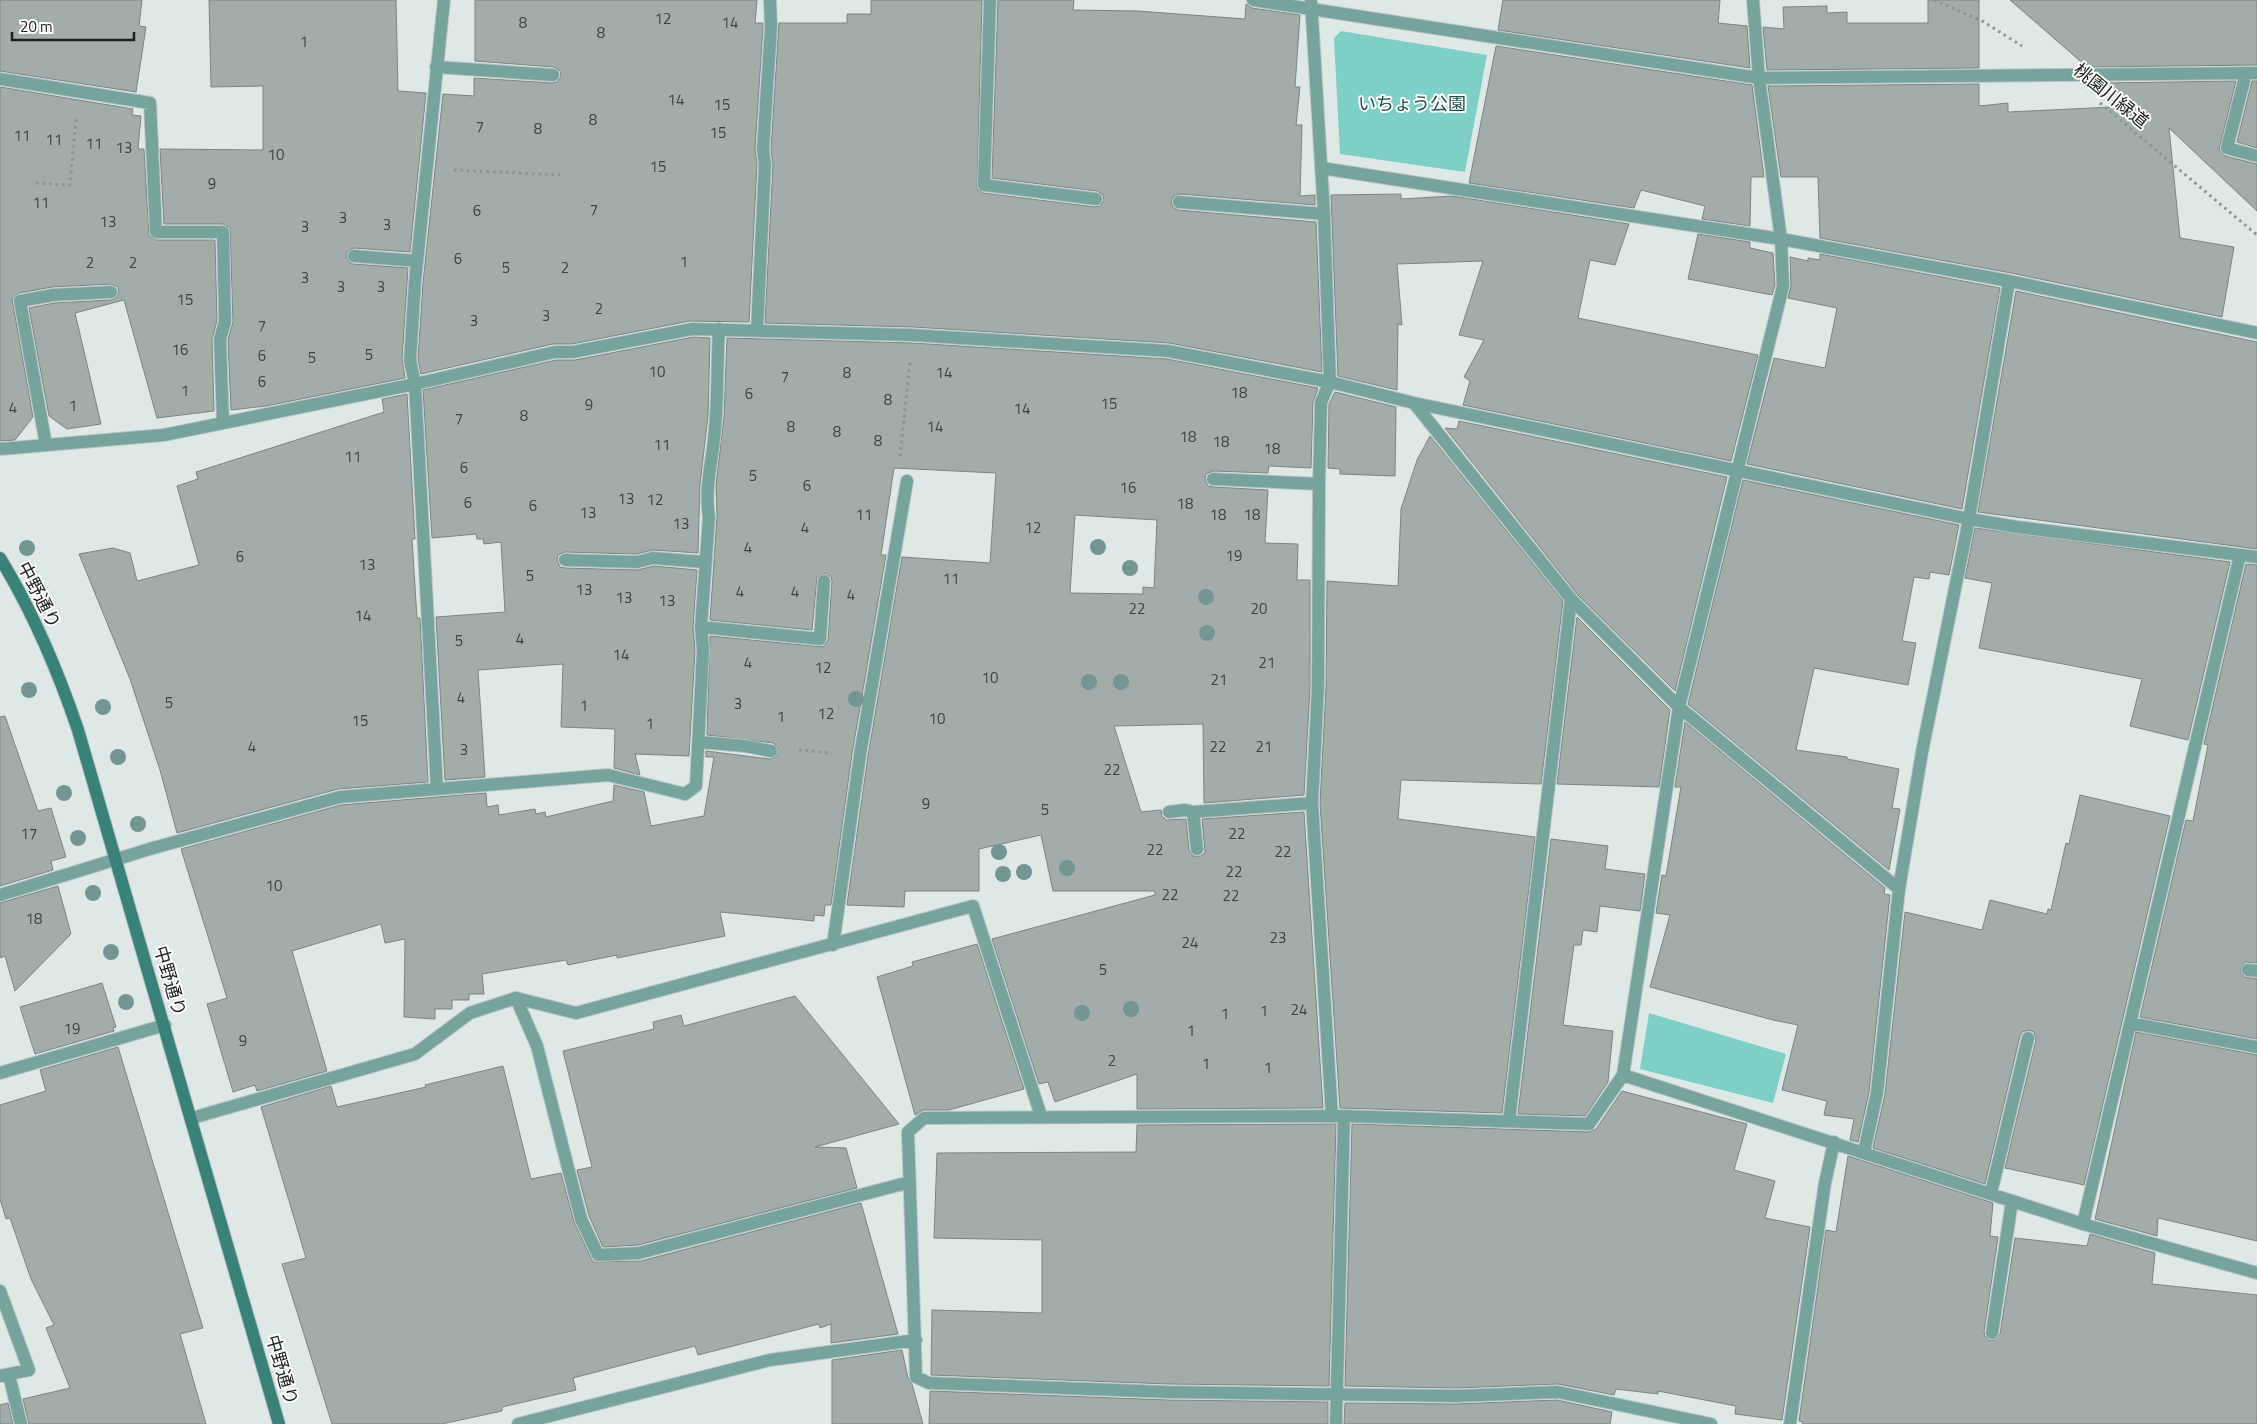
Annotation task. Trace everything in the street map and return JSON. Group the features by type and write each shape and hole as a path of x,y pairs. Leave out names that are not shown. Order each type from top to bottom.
{"main road":[{"name":"中野通り","path":"0,558 35,623 64,690 117,859 279,1424"}],"street":[{"path":"437,789 415,384 410,360 417,261 444,0"},
{"path":"756,330 765,164 763,150 771,27 770,0"},
{"path":"990,0 984,185 1096,199"},
{"path":"1253,0 1311,5 1759,78 2251,73 2227,148 2257,156"},
{"path":"1711,1424 1558,1392 1456,1396 1168,1392 929,1383 916,1377 908,1132 924,1118 1041,1116 1338,1116 1589,1124 1623,1075 1679,707 1736,469 1783,286 1781,239 1759,78 1753,0"},
{"path":"1311,5 1324,214 1330,382 1321,402 1318,484 1318,688 1312,803 1338,1116 1336,1424"},
{"path":"436,67 553,75"},
{"path":"0,79 150,103 156,232 223,232 225,322 220,339 224,422"},
{"path":"1321,168 1781,239 2010,281 2257,333"},
{"path":"1179,202 1324,214"},
{"path":"354,256 417,261"},
{"path":"1864,1152 1877,1093 1899,889 1922,752 1969,519 2010,281"},
{"path":"46,445 20,301 53,295 111,292"},
{"path":"0,449 164,435 415,384 555,352 572,352 692,328 912,335 1168,351 1330,382 1414,403 1969,519 2017,528 2257,557"},
{"path":"0,895 117,859 340,797 608,775 685,794 696,786 703,650 701,627 704,562 709,517 710,468 715,431 719,328"},
{"path":"1414,403 1571,599 1679,707 1899,889"},
{"path":"1213,479 1318,484"},
{"path":"833,944 860,755 907,481"},
{"path":"2083,1224 2240,555"},
{"path":"565,560 637,562 653,558 704,562"},
{"path":"701,627 820,639 824,581"},
{"path":"1509,1121 1571,599"},
{"path":"699,742 745,746 771,751"},
{"path":"1169,812 1185,810 1194,812 1312,803"},
{"path":"1194,812 1197,849"},
{"path":"192,1118 415,1054 470,1013 516,998 576,1013 973,906 1041,1116"},
{"path":"516,998 537,1046 581,1219 598,1255 639,1253 910,1182"},
{"path":"2130,1023 2257,1047"},
{"path":"0,1073 164,1025"},
{"path":"1990,1193 2028,1038"},
{"path":"1623,1075 2083,1224 2257,1273"},
{"path":"1790,1424 1825,1183 1834,1142"},
{"path":"1992,1333 2012,1201"},
{"path":"0,1291 30,1370 4,1376 21,1424"},
{"path":"518,1424 770,1360 916,1340"}],"path":[{"path":"1934,0 1984,22 2024,48"},
{"name":"桃園川緑道","path":"2063,75 2081,87 2257,234"},
{"path":"36,183 70,185 78,91"},
{"path":"426,168 561,175"},
{"path":"907,481 899,462 912,335"},
{"path":"771,751 780,748 836,753"}],"green space":[{"name":"いちょう公園","path":"1341,31 1487,55 1465,172 1340,154 1334,38"},
{"path":"1649,1013 1786,1054 1773,1103 1640,1069"}],"building":[{"path":"0,0 142,0 139,26 146,27 136,92 0,71"},
{"path":"209,0 396,0 398,91 426,93 410,252 354,248 348,251 346,256 349,262 353,264 408,268 402,359 405,378 266,406 231,410 228,340 233,322 230,228 223,224 164,224 160,149 263,150 263,86 211,87"},
{"path":"475,0 757,0 755,23 763,23 763,27 755,149 757,164 749,322 690,321 572,344 553,344 421,374 418,359 423,283 443,94 474,96 474,78 552,83 557,82 561,76 560,71 554,67 475,61"},
{"path":"871,0 982,0 977,189 983,193 1095,207 1100,206 1104,200 1103,195 1097,191 992,178 998,0 1074,0 1073,10 1138,11 1245,19 1246,4 1252,8 1300,15 1295,87 1300,87 1296,125 1302,125 1300,196 1315,195 1315,205 1180,194 1173,197 1171,202 1174,208 1178,210 1316,222 1322,372 1169,343 913,327 765,323 773,164 771,150 779,23 847,23 847,14 871,14"},
{"path":"1503,0 1720,0 1718,23 1747,26 1750,68 1498,30"},
{"path":"1928,0 1979,0 1979,68 1767,70 1763,27 1784,29 1783,7 1827,6 1827,13 1847,12 1847,23 1928,23"},
{"path":"2010,0 2257,0 2257,65 2087,67"},
{"path":"1496,46 1752,85 1764,177 1751,177 1750,226 1702,219 1705,206 1641,190 1634,208 1469,183"},
{"path":"2236,81 2219,150 2225,156 2257,164 2257,211 2169,128 2180,238 2234,247 2222,317 2011,273 1820,238 1818,177 1781,177 1768,86 1979,84 1979,106 2008,103 2008,112 2134,106 2106,83"},
{"path":"2252,81 2257,81 2257,148 2237,142"},
{"path":"0,87 133,109 132,115 141,116 138,149 144,149 149,236 156,240 215,240 217,321 212,339 214,411 157,418 124,300 75,313 101,424 67,429 49,416 29,308 54,303 111,300 116,298 119,292 118,287 111,284 52,287 19,293 12,299 33,417 15,440 0,441"},
{"path":"1401,194 1401,199 1452,196 1629,224 1615,265 1590,260 1578,318 1758,355 1731,461 1463,405 1470,381 1464,377 1484,340 1459,335 1483,261 1397,264 1402,325 1398,324 1397,390 1338,376 1331,195"},
{"path":"1698,234 1750,242 1750,248 1773,253 1775,285 1772,295 1688,279"},
{"path":"1820,254 2000,288 1962,509 1747,464 1774,358 1825,368 1837,308 1788,298 1791,286 1790,257 1808,261 1808,258 1820,260"},
{"path":"2016,291 2257,342 2257,549 1978,512"},
{"path":"693,337 710,338 708,416 700,484 698,553 654,550 636,554 565,552 558,555 557,560 560,567 565,568 637,570 654,566 697,570 693,627 695,650 689,756 635,754 640,775 614,768 615,729 561,727 563,664 478,670 485,777 445,780 436,617 505,612 501,542 484,544 483,539 477,539 476,534 432,538 423,390 556,360 575,360"},
{"path":"727,338 912,343 1167,359 1318,388 1313,402 1311,468 1269,466 1268,473 1213,471 1206,474 1205,479 1208,486 1213,487 1268,490 1265,543 1298,544 1297,580 1310,580 1310,688 1304,795 1204,803 1203,724 1114,726 1141,812 1161,810 1162,816 1166,820 1186,819 1189,850 1193,856 1201,856 1205,852 1202,819 1304,812 1323,1108 1137,1109 1137,1074 1055,1102 1048,1082 1039,1084 992,939 1155,895 1155,891 1053,891 1041,835 979,849 979,891 905,891 904,907 847,905 868,756 902,557 990,563 996,473 894,468 881,555 886,555 852,754 831,905 825,905 824,916 814,915 814,921 720,912 725,936 617,958 617,955 568,965 566,960 482,974 484,994 469,994 469,1000 452,1000 452,1009 435,1009 435,1019 404,1017 405,939 385,943 381,924 292,951 327,1071 257,1091 255,1085 233,1092 207,1004 227,998 181,849 341,805 486,793 487,807 498,805 499,815 535,809 536,814 545,812 546,817 613,801 614,785 644,792 651,826 704,816 714,757 706,757 706,751 770,759 777,756 778,748 773,743 707,735 710,636 823,647 828,640 832,581 831,577 825,573 817,577 812,630 710,620 717,517 716,485 724,417","holes":["1075,515 1157,520 1154,588 1143,587 1143,594 1070,593"]},
{"path":"1335,392 1396,407 1395,476 1340,474 1340,469 1328,468 1329,404"},
{"path":"407,394 415,539 412,539 417,618 420,618 428,782 338,789 177,833 160,770 130,679 79,554 113,548 130,553 137,581 199,565 177,486 198,479 196,472 384,412 382,399"},
{"path":"1459,421 1727,477 1675,691 1577,594 1445,428 1457,429"},
{"path":"1430,436 1563,601 1541,784 1401,780 1398,819 1535,837 1502,1113 1340,1108 1320,803 1326,688 1327,581 1398,586 1401,509 1417,460"},
{"path":"1743,480 1959,525 1949,575 1930,572 1929,579 1914,577 1902,641 1916,643 1908,685 1814,668 1796,750 1847,757 1847,759 1899,769 1892,808 1900,809 1889,870 1688,704"},
{"path":"1975,528 2230,562 2188,740 2130,726 2142,679 1979,648 1992,583 1965,578"},
{"path":"2246,564 2257,565 2257,963 2245,962 2240,970 2244,977 2257,979 2257,1039 2140,1017 2186,820 2193,821 2208,745 2204,744"},
{"path":"1577,617 1670,710 1659,787 1557,784"},
{"path":"5,716 38,811 51,808 66,857 51,861 53,870 0,886 0,717"},
{"path":"1685,722 1885,888 1884,894 1890,895 1869,1092 1858,1142 1850,1140 1854,1119 1824,1115 1827,1101 1782,1090 1798,1025 1650,987 1670,915 1656,913 1662,875 1666,876 1681,787 1675,787"},
{"path":"2080,795 2170,816 2084,1185 2005,1168 2036,1040 2034,1032 2029,1030 2022,1032 2020,1036 1985,1184 1873,1148 1885,1094 1905,912 1982,930 1990,900 2047,914 2048,909 2051,910 2066,843 2069,844"},
{"path":"1551,839 1608,846 1605,869 1645,874 1640,911 1600,906 1597,932 1583,930 1581,945 1574,945 1563,1025 1613,1031 1608,1082 1585,1116 1518,1114"},
{"path":"58,886 71,934 15,991 5,956 0,958 0,903"},
{"path":"977,944 1024,1089 949,1110 923,1110 915,1115 877,977 913,966 912,962"},
{"path":"102,983 116,1027 113,1028 114,1031 35,1054 20,1007"},
{"path":"795,996 899,1124 815,1147 846,1148 857,1188 638,1245 603,1247 589,1216 577,1170 592,1167 563,1051 654,1029 653,1022 681,1015 684,1026"},
{"path":"2136,1032 2257,1055 2257,1241 2158,1218 2157,1236 2095,1219"},
{"path":"118,1047 203,1328 180,1334 206,1424 29,1424 23,1399 70,1388 46,1328 54,1325 31,1279 10,1218 6,1219 0,1199 0,1105 46,1091 40,1070"},
{"path":"503,1066 531,1179 561,1173 574,1222 593,1262 641,1261 861,1203 898,1334 831,1343 831,1324 820,1328 819,1324 698,1355 695,1346 573,1378 576,1390 502,1407 502,1411 442,1424 332,1424 282,1264 306,1258 261,1107 331,1086 337,1107 426,1087 425,1085"},
{"path":"1622,1091 1747,1124 1734,1170 1775,1181 1765,1218 1810,1227 1782,1420 1735,1414 1736,1406 1658,1391 1658,1394 1616,1389 1614,1395 1558,1384 1456,1388 1345,1386 1352,1124 1589,1132 1596,1129"},
{"path":"1336,1124 1329,1386 1168,1384 931,1375 932,1310 1042,1313 1042,1240 934,1238 937,1153 1136,1152 1137,1125"},
{"path":"1848,1156 1993,1203 1990,1236 1998,1237 1984,1332 1990,1341 1995,1340 2000,1334 2015,1238 2087,1246 2090,1234 2155,1253 2152,1284 2257,1295 2257,1424 1802,1424 1803,1422 1799,1421 1826,1230 1836,1232"},
{"path":"902,1350 908,1378 912,1384 923,1424 832,1424 832,1360"},
{"path":"930,1391 1168,1400 1328,1402 1328,1424 929,1424"},
{"path":"1557,1400 1612,1412 1610,1424 1344,1424 1345,1403 1456,1404"},
{"path":"8,1403 13,1424 0,1424 0,1405"}]}
